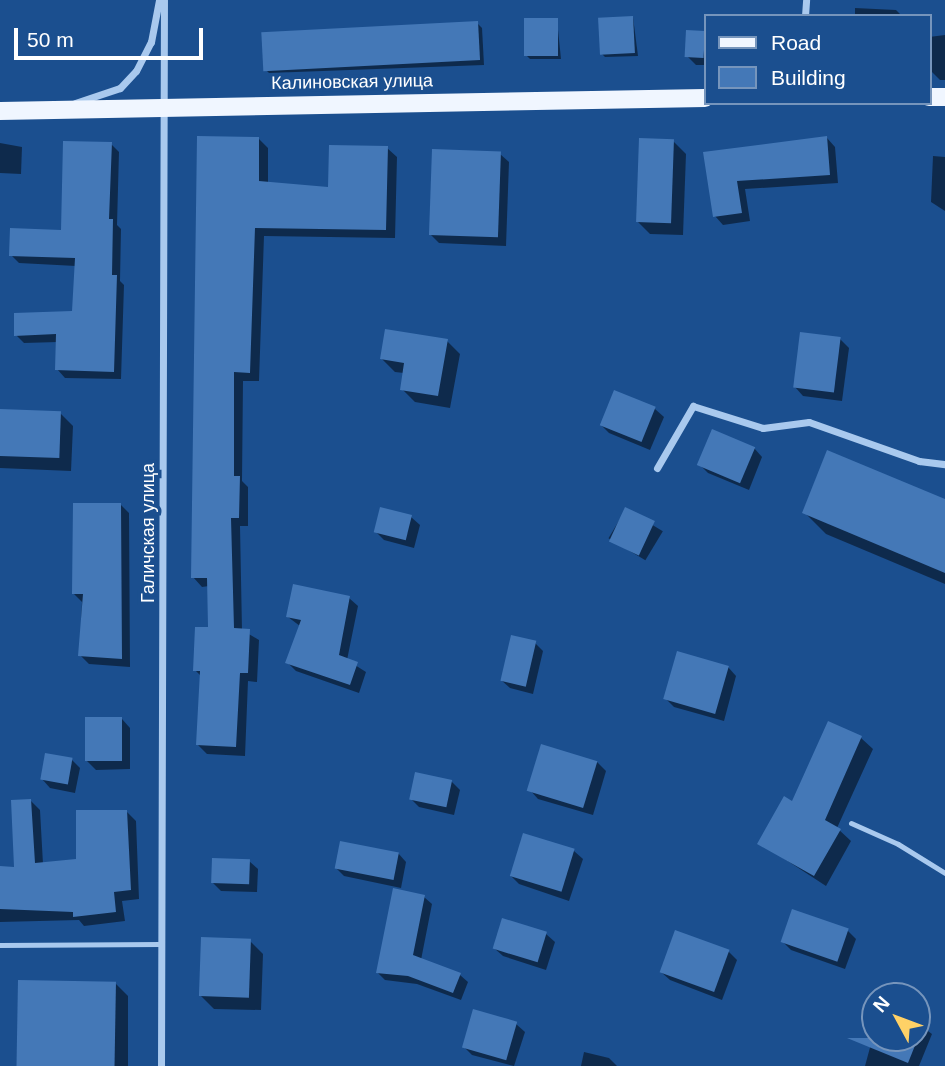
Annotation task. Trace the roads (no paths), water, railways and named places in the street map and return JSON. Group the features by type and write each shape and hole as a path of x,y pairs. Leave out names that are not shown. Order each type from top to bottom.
{"main road":[{"name":"Калиновская улица","path":"0,111 704,98"}],"street":[{"name":"Галичская улица","path":"161,0 165,106 161,1066"},
{"path":"51,111 120,88 136,71 151,42 161,0"},
{"path":"657,468 692,405 763,428 809,422 919,461 945,464"}],"lane":[{"path":"851,823 898,844 945,873"},
{"path":"0,945 161,944"}]}
